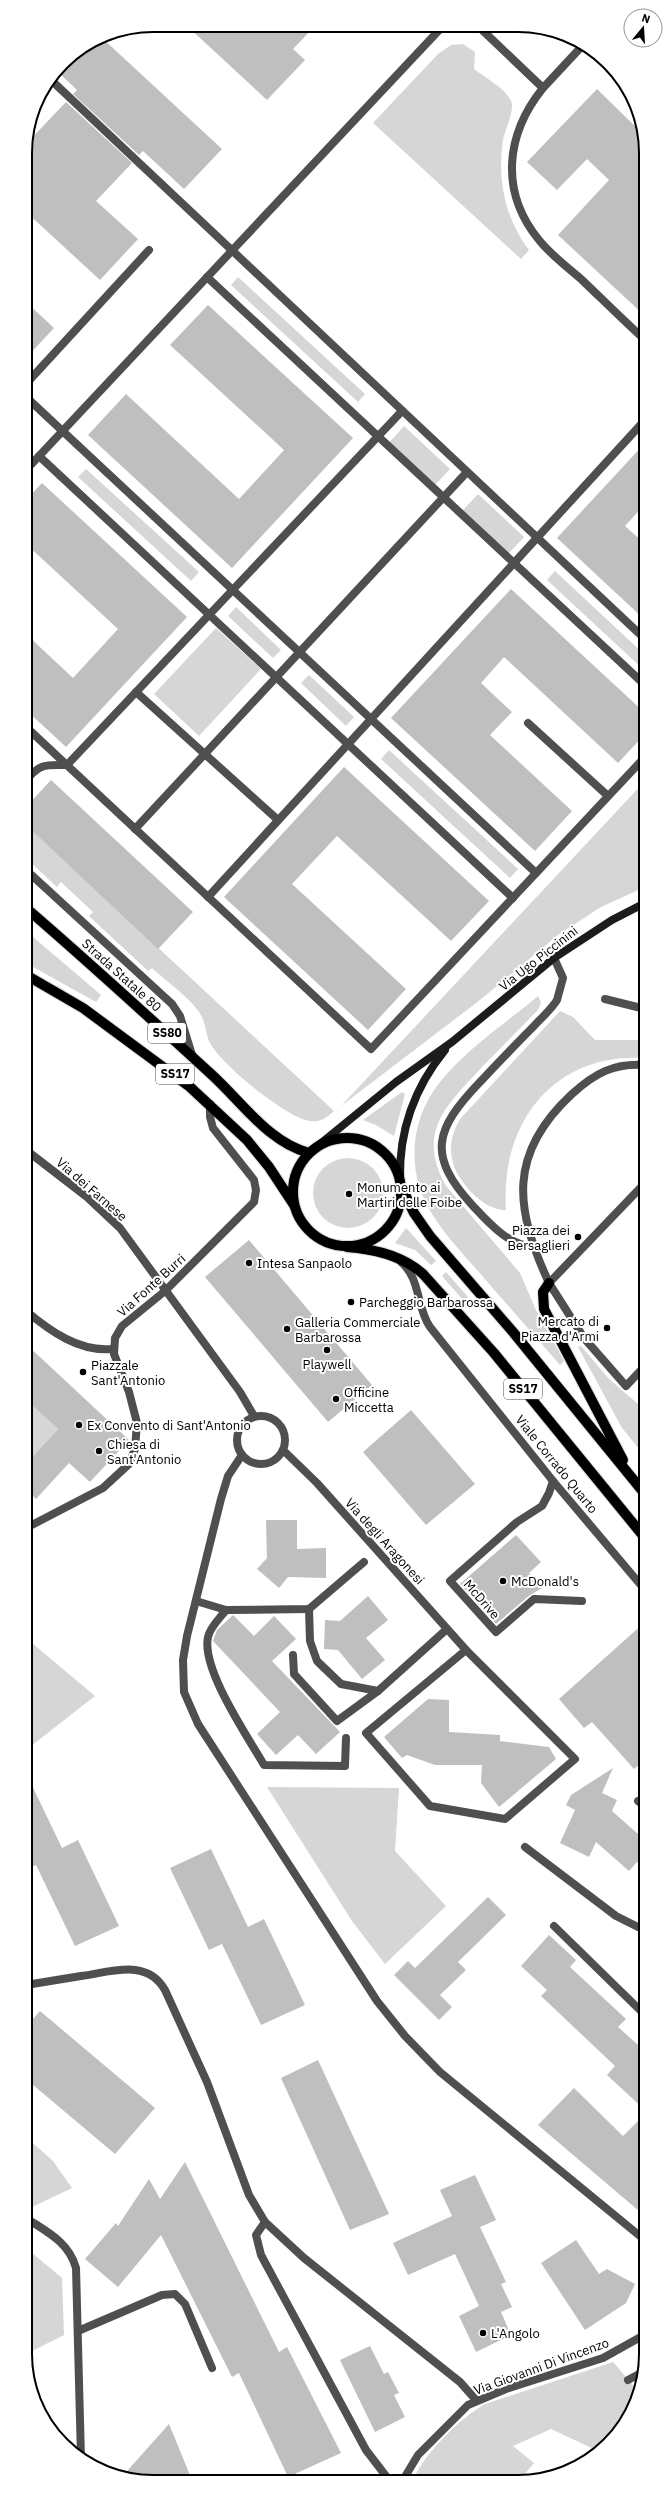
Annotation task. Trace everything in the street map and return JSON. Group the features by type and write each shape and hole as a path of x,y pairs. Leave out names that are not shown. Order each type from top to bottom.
{"main road":[{"name":"Via Ugo Piccinini","path":"312,1151 396,1082 452,1042 554,958 612,920 639,906"},
{"name":"Strada Statale 80","path":"32,913 194,1058 268,1131 294,1148 312,1151"},
{"name":"SS17","path":"32,978 83,1008 164,1066 210,1104 256,1150 294,1205"},
{"name":"Via Ugo Piccinini","path":"400,1182 403,1138 414,1099 432,1066 452,1042"},
{"path":"343,1138 365,1141 379,1148 390,1158 400,1182 397,1214 385,1231 368,1243 347,1246 334,1245 316,1237 302,1223 294,1205 293,1192 295,1177 312,1151 328,1142 343,1138"},
{"name":"SS17","path":"400,1182 414,1213 430,1236 513,1332 639,1487"},
{"name":"Viale Corrado Quarto","path":"347,1246 388,1255 414,1267 441,1293 494,1353 639,1531"},
{"path":"548,1284 543,1292 544,1309 634,1481"}],"street":[{"path":"32,463 437,32"},
{"path":"484,32 543,88"},
{"path":"579,49 543,88 528,109 515,141 511,164 513,186 519,208 539,241 639,334"},
{"path":"54,83 639,633"},
{"path":"32,378 149,250"},
{"path":"207,277 639,679"},
{"path":"32,403 536,873"},
{"path":"32,773 37,767 46,765 67,765 402,411"},
{"path":"208,897 639,427"},
{"path":"39,456 513,898"},
{"path":"135,829 467,472"},
{"path":"136,692 278,820"},
{"path":"528,723 608,796"},
{"path":"32,732 370,1049 639,763"},
{"path":"32,876 172,1004 180,1016 194,1058"},
{"path":"532,1246 521,1245 510,1240 466,1198 451,1179 444,1161 442,1145 444,1128 458,1106 557,1000 563,978 554,958"},
{"path":"605,999 639,1008"},
{"path":"639,1065 615,1066 598,1073 562,1103 540,1130 529,1152 524,1178 524,1210 532,1246 548,1284 592,1348 626,1386 639,1372"},
{"name":"Via Fonte Burri","path":"112,1349 115,1338 122,1326 165,1291 242,1215 254,1200 255,1182 213,1128 210,1117 210,1104"},
{"name":"Via dei Farnese","path":"32,1155 67,1181 113,1220 136,1248 165,1291"},
{"path":"548,1284 639,1189"},
{"name":"Viale Corrado Quarto","path":"388,1255 410,1271 418,1290 424,1315 430,1327 553,1481 639,1583"},
{"path":"165,1291 240,1392 254,1416"},
{"path":"32,1315 64,1337 81,1346 97,1350 112,1349 135,1414 136,1440 132,1459 121,1473 103,1488 32,1525"},
{"path":"254,1416 270,1417 280,1424 285,1435 283,1450 272,1462 264,1464 248,1461 242,1456 238,1449 237,1433 241,1426 254,1416"},
{"name":"Via degli Aragonesi","path":"283,1450 317,1483 466,1650 575,1759 505,1819 430,1806 366,1733 466,1650"},
{"path":"242,1456 228,1476 220,1499 185,1647 182,1672 184,1692 192,1713 364,1981 405,2036 435,2067 639,2235"},
{"name":"McDrive","path":"553,1481 550,1493 542,1506 517,1522 450,1581 496,1632 534,1599 582,1601"},
{"path":"196,1601 226,1610 309,1609 364,1562"},
{"path":"309,1609 310,1640 317,1661 341,1684 378,1691"},
{"path":"226,1610 208,1636 207,1647 220,1693 264,1765 345,1766 346,1738"},
{"path":"293,1655 294,1674 336,1721 378,1691 447,1629"},
{"path":"526,1847 620,1918 639,1928"},
{"path":"554,1926 639,2009"},
{"path":"32,1984 127,1969 144,1971 158,1980 166,1990 201,2069 249,2195 265,2222 304,2258 460,2382 476,2400"},
{"path":"32,2222 63,2242 74,2260 77,2277 81,2451"},
{"path":"265,2222 259,2228 256,2235 261,2255 366,2450 385,2475"},
{"path":"78,2331 162,2295 175,2294 185,2304 212,2368"},
{"name":"Via Giovanni Di Vincenzo","path":"406,2475 418,2455 455,2415 476,2400 603,2358 639,2338"},
{"path":"628,2380 637,2375"}],"shaded area":[{"path":"463,44 475,52 474,69 502,89 512,104 510,117 503,140 501,170 502,184 509,212 514,225 529,250 521,259 373,123 438,54 451,45"},
{"path":"238,277 365,394 358,402 231,285"},
{"path":"404,426 450,469 435,485 389,443"},
{"path":"86,469 199,572 191,581 78,477"},
{"path":"478,494 524,537 509,553 463,510"},
{"path":"555,571 639,649 639,665 547,580"},
{"path":"236,607 281,650 273,658 228,616"},
{"path":"216,628 261,669 199,736 154,694"},
{"path":"309,675 354,717 346,726 301,683"},
{"path":"389,750 518,869 510,878 381,759"},
{"path":"639,787 639,890 601,907 558,935 480,1000 341,1106"},
{"path":"32,831 334,1111 317,1121 299,1118 271,1101 255,1089 216,1052 210,1043 204,1023 195,1006 152,968 148,971 89,916 93,912 61,882 57,887 32,864"},
{"path":"32,936 101,995 96,1002 32,966"},
{"path":"538,996 541,1003 538,1010 482,1067 457,1094 447,1108 439,1121 435,1135 434,1150 437,1167 446,1186 520,1273 536,1310 564,1361 560,1365 439,1225 425,1201 415,1166 414,1149 422,1114 429,1098 440,1082 461,1059 486,1037"},
{"path":"560,1011 573,1017 595,1040 639,1040 639,1058 612,1059 584,1067 559,1081 539,1100 523,1123 512,1149 506,1179 506,1210 497,1209 480,1200 465,1185 459,1176 452,1159 451,1143 458,1122"},
{"path":"402,1092 405,1094 394,1136 376,1125 363,1120"},
{"path":"348,1158 361,1161 373,1168 380,1180 383,1193 380,1206 373,1218 361,1225 348,1228 335,1225 323,1218 316,1206 313,1193 316,1180 323,1168 335,1161"},
{"path":"406,1228 436,1261 431,1265 415,1250 395,1243"},
{"path":"446,1272 468,1297 463,1300 442,1276"},
{"path":"581,1346 609,1379 639,1405 639,1449 622,1428 578,1347"},
{"path":"32,1405 58,1429 32,1457"},
{"path":"32,1643 95,1696 32,1745"},
{"path":"267,1787 399,1788 395,1851 446,1906 385,1964 352,1921"},
{"path":"32,2142 53,2161 72,2188 32,2207"},
{"path":"32,2253 62,2278 64,2335 32,2351"},
{"path":"613,2362 634,2387 630,2400 619,2421 609,2434 593,2449 551,2429 513,2446 534,2463 524,2475 416,2475 434,2448 464,2418 485,2404"}],"building":[{"path":"194,32 309,32 293,49 305,60 267,100"},
{"path":"106,42 222,149 184,189 143,151 139,155 73,94 77,90 61,75 86,52"},
{"path":"597,89 636,127 639,153 639,310 558,235 609,180 587,159 557,190 527,162"},
{"path":"66,102 132,163 96,201 138,239 100,280 32,217 33,136"},
{"path":"208,305 353,438 232,568 88,435 126,394 239,499 284,450 170,345"},
{"path":"32,308 54,328 32,352"},
{"path":"639,449 639,511 625,526 639,539 639,614 557,538"},
{"path":"42,483 187,617 66,747 32,715 32,640 73,678 118,629 32,549 32,494"},
{"path":"511,589 639,707 639,740 618,763 504,657 481,683 512,712 490,735 572,811 535,851 391,718"},
{"path":"344,767 489,901 451,941 337,836 292,884 406,989 368,1030 224,897"},
{"path":"51,780 193,912 158,949 32,831 32,801"},
{"name":"Galleria Commerciale Barbarossa","path":"249,1240 372,1385 328,1422 205,1277"},
{"name":"Ex Convento di Sant'Antonio","path":"32,1350 129,1440 90,1482 69,1463 36,1499 32,1495 32,1457 58,1429 32,1405"},
{"path":"411,1410 475,1484 426,1525 363,1452"},
{"path":"266,1520 297,1520 297,1549 326,1548 326,1578 288,1577 279,1588 257,1569 267,1558"},
{"path":"516,1535 541,1562 529,1573 542,1588 530,1595 496,1624 460,1584"},
{"path":"368,1596 388,1620 366,1638 385,1660 362,1679 338,1650 324,1649 325,1620 340,1621"},
{"path":"233,1615 254,1636 274,1616 296,1639 272,1661 340,1732 316,1754 298,1735 276,1755 257,1734 280,1712 213,1641 217,1630"},
{"path":"639,1627 639,1765 634,1769 592,1722 584,1728 559,1699"},
{"path":"428,1699 449,1700 449,1732 500,1735 500,1741 549,1747 556,1759 499,1807 481,1783 482,1765 435,1765 407,1755 402,1758 384,1737"},
{"path":"613,1768 602,1793 617,1800 612,1811 639,1835 639,1864 637,1862 629,1871 596,1842 589,1857 560,1843 575,1810 566,1805 571,1795"},
{"path":"32,1786 62,1848 78,1840 119,1926 75,1946 36,1865 32,1867"},
{"path":"211,1849 248,1927 264,1919 305,2005 261,2025 222,1944 209,1950 170,1868"},
{"path":"488,1897 506,1915 458,1962 466,1970 440,1995 452,2007 439,2020 394,1975 408,1961 415,1968"},
{"path":"549,1935 576,1960 570,1967 626,2019 618,2027 639,2046 639,2105 607,2075 615,2066 541,1996 547,1990 521,1966"},
{"path":"40,2011 155,2108 115,2154 32,2084 32,2020"},
{"path":"318,2060 389,2214 350,2230 281,2078"},
{"path":"574,2088 623,2136 639,2120 639,2211 538,2125"},
{"path":"185,2162 279,2352 287,2347 341,2453 292,2475 287,2475 239,2373 232,2377 161,2235 118,2287 85,2259 116,2223 118,2226 149,2179 160,2199"},
{"path":"475,2175 496,2220 480,2227 506,2282 501,2284 512,2307 501,2312 511,2335 476,2352 459,2316 479,2306 455,2254 408,2275 393,2243 452,2216 440,2190"},
{"path":"576,2240 599,2274 607,2269 635,2284 626,2303 585,2330 541,2263"},
{"path":"370,2346 384,2374 388,2372 399,2393 394,2395 405,2417 375,2432 340,2360"},
{"path":"169,2424 190,2475 138,2474 129,2473 128,2470"}],"place":[{"name":"Monumento ai Martiri delle Foibe","path":"349,1194"},
{"name":"Piazza dei Bersaglieri","path":"578,1237"},
{"name":"Intesa Sanpaolo","path":"249,1263"},
{"name":"Parcheggio Barbarossa","path":"351,1302"},
{"name":"Mercato di Piazza d'Armi","path":"607,1328"},
{"name":"Galleria Commerciale Barbarossa","path":"287,1329"},
{"name":"Playwell","path":"327,1350"},
{"name":"Piazzale Sant'Antonio","path":"83,1372"},
{"name":"Officine Miccetta","path":"336,1399"},
{"name":"Ex Convento di Sant'Antonio","path":"79,1425"},
{"name":"Chiesa di Sant'Antonio","path":"99,1451"},
{"name":"McDonald's","path":"503,1581"},
{"name":"L'Angolo","path":"483,2333"}]}
